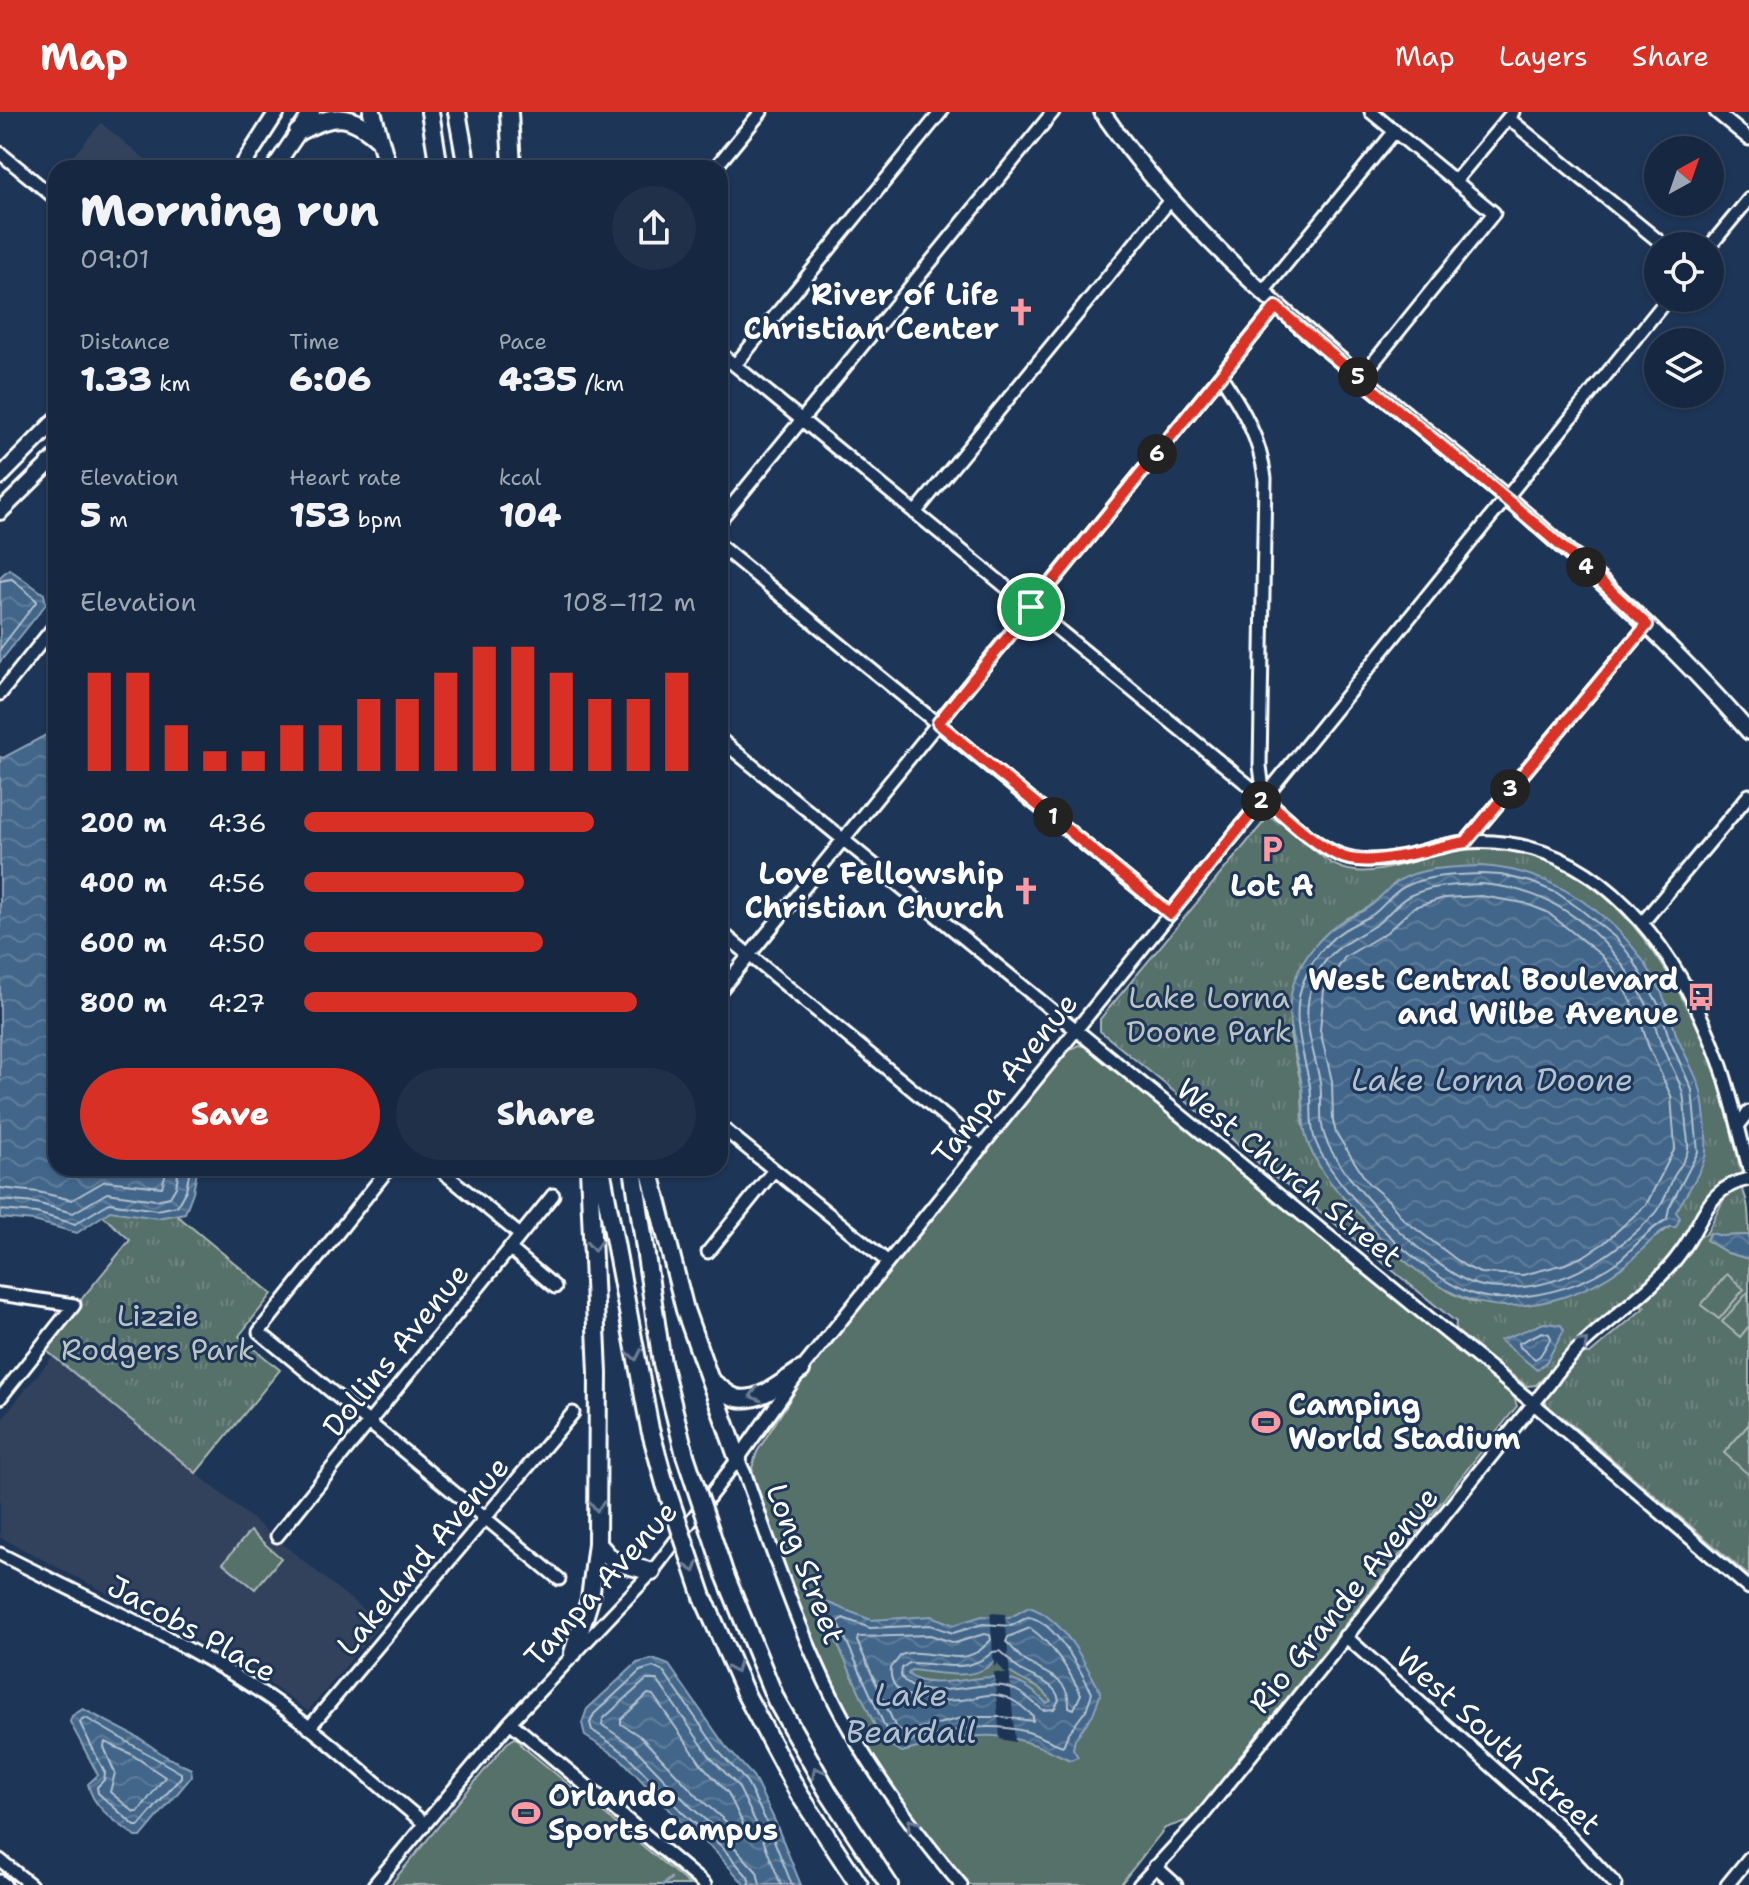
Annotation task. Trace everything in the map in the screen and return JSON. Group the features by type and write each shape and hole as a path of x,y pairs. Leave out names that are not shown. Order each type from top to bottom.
{"highway":[{"path":"372,112 386,160"},
{"path":"430,112 438,160"},
{"path":"457,112 466,160"},
{"path":"509,112 512,160"},
{"path":"298,132 327,117 338,115 353,117 380,140"},
{"path":"573,1653 590,1599 597,1543 598,1345 589,1176"},
{"path":"602,1176 647,1415 665,1484 703,1597 746,1695 799,1794 859,1885"},
{"path":"634,1176 662,1363 685,1455 725,1575 776,1700 828,1792 889,1885"},
{"path":"651,1176 685,1310 738,1459"},
{"path":"709,1379 734,1398 750,1399 801,1370"},
{"path":"597,1543 613,1561 652,1572"}],"main road":[{"path":"246,160 277,112"},
{"path":"279,160 312,112"},
{"path":"1102,112 1171,199 1219,252 1276,307 1600,579 1749,732"},
{"path":"0,477 48,428"},
{"path":"0,512 48,465"}],"street":[{"path":"722,160 761,112"},
{"path":"735,365 941,112"},
{"path":"728,510 1053,112"},
{"path":"1360,379 1494,213 1371,112"},
{"path":"1716,112 1749,139"},
{"path":"1455,181 1510,115 1648,232"},
{"path":"1262,293 1395,131"},
{"path":"0,153 48,192"},
{"path":"915,513 1171,199"},
{"path":"1722,232 1749,199"},
{"path":"728,981 1276,307"},
{"name":"Tampa Avenue","path":"374,1885 510,1722 652,1572 801,1370 1657,312"},
{"path":"728,359 1324,847 1352,860 1371,861 1466,842 1501,843 1534,849 1568,862 1597,880 1643,922 1699,1013 1720,1064 1749,1168"},
{"path":"1221,376 1253,429 1262,454 1265,478 1260,766 1264,798"},
{"path":"728,552 1170,914"},
{"path":"1466,842 1647,625"},
{"path":"0,694 48,634"},
{"name":"West Church Street","path":"728,746 1533,1403 1749,1588"},
{"path":"1643,922 1749,795"},
{"path":"728,938 982,1147"},
{"path":"1738,1126 1749,1112"},
{"path":"728,1133 888,1262"},
{"path":"708,1252 774,1170"},
{"path":"383,1176 259,1332 559,1579"},
{"path":"448,1176 520,1235"},
{"name":"Rio Grande Avenue","path":"1139,1885 1199,1820 1563,1363 1597,1330 1659,1279 1695,1232 1712,1198 1723,1187 1749,1179"},
{"name":"Dollins Avenue","path":"277,1536 553,1195"},
{"path":"509,1248 555,1287"},
{"path":"0,1294 74,1305 0,1398"},
{"name":"Lakeland Avenue","path":"309,1728 573,1413"},
{"name":"Long Street","path":"738,1459 793,1609 844,1719 885,1787 961,1885"},
{"name":"Jacobs Place","path":"0,1554 206,1658 256,1689 309,1728 424,1823"},
{"name":"West South Street","path":"1345,1636 1566,1832 1616,1885"},
{"path":"510,1722 705,1885"},
{"path":"1727,1885 1749,1858"},
{"path":"1,1864 31,1885"},
{"path":"1155,1866 1176,1885"},
{"path":"0,1881 5,1885"}],"shaded area":[{"path":"101,123 146,160 70,160"},
{"path":"53,1356 381,1624 308,1711 243,1665 0,1537 0,1421"}],"green space":[{"name":"Lake Lorna Doone Park","path":"1268,817 1288,827 1332,863 1357,871 1389,868 1457,850 1507,850 1566,870 1591,886 1615,906 1655,954 1705,1041 1742,1175 1728,1180 1709,1197 1684,1241 1657,1273 1593,1328 1536,1385 1527,1386 1455,1333 1456,1322 1280,1182 1100,1031 1100,1019","holes":["1417,875 1667,1004 1676,1035 1676,1216 1670,1227 1621,1268 1576,1292 1527,1305 1472,1302 1451,1293 1381,1240 1365,1219 1346,1203 1303,1125 1302,1087 1290,1034 1291,996 1302,966 1325,935 1344,920 1370,907 1400,880"]},
{"path":"1078,1045 1087,1047 1456,1346 1514,1397 1517,1406 1192,1819 1165,1828 1120,1885 970,1885 909,1811 882,1771 836,1688 798,1600 752,1468 757,1452 801,1382 1065,1054"},
{"name":"Lizzie Rodgers Park","path":"138,1183 272,1294 239,1336 280,1370 196,1473 42,1347 130,1240 75,1191"},
{"path":"1737,1185 1746,1199 1749,1235 1710,1233 1706,1240 1728,1253 1749,1259 1749,1576 1563,1417 1558,1417 1547,1406 1545,1399 1565,1366 1577,1354 1590,1354 1645,1307 1634,1306 1694,1238 1706,1234 1727,1193"},
{"path":"1727,1274 1744,1289 1719,1319 1701,1305"},
{"path":"1748,1292 1749,1326 1740,1337 1722,1322"},
{"path":"1749,1424 1749,1475 1724,1453"},
{"path":"250,1531 281,1558 255,1589 223,1563"},
{"name":"Orlando Sports Campus","path":"515,1738 690,1885 390,1885 507,1743"}],"water":[{"path":"9,569 44,594 46,604 0,662 0,577"},
{"path":"46,735 48,1176 196,1176 185,1213 157,1218 110,1211 77,1233 34,1221 0,1218 0,757"},
{"name":"Lake Lorna Doone","path":"1481,866 1512,870 1541,879 1593,908 1616,928 1653,977 1667,1005 1676,1034 1699,1085 1705,1118 1705,1158 1676,1212 1680,1218 1676,1227 1662,1231 1627,1263 1595,1284 1550,1301 1519,1306 1469,1300 1438,1285 1380,1239 1347,1202 1320,1167 1307,1139 1302,1086 1291,1034 1289,1007 1295,979 1309,953 1329,931 1366,909 1407,876 1438,869"},
{"path":"1710,1233 1749,1235 1749,1259 1728,1253 1706,1240"},
{"path":"1544,1323 1561,1325 1564,1330 1547,1361 1537,1370 1500,1340"},
{"name":"Lake Beardall","path":"826,1602 871,1620 931,1616 954,1625 982,1616 1009,1618 1029,1607 1041,1613 1053,1621 1072,1643 1101,1693 1093,1714 1075,1739 1073,1749 1078,1757 1070,1760 1024,1741 1005,1737 969,1737 902,1752 882,1741 821,1608","holes":["994,1661 1041,1689 1051,1701 1046,1703 1029,1688 1008,1679 997,1677 928,1682 908,1674 911,1670 967,1674 987,1668"]},
{"path":"653,1659 669,1665 726,1747 753,1776 801,1885 745,1885 715,1851 679,1820 621,1759 585,1736 582,1723 587,1709 637,1663"},
{"path":"83,1709 191,1769 192,1776 141,1837 136,1837 107,1814 91,1793 88,1784 98,1775 70,1722 72,1716"}],"pier":[{"path":"990,1613 1005,1614 1015,1742 1000,1739 994,1672 1006,1674 997,1663 994,1667"}],"waterway":[{"path":"663,1885 671,1878"}],"place":[{"name":"River of Life Christian Center","path":"1021,312"},
{"name":"Lot A","path":"1272,849"},
{"name":"Love Fellowship Christian Church","path":"1026,891"},
{"name":"West Central Boulevard and Wilbe Avenue","path":"1701,997"},
{"name":"Camping World Stadium","path":"1266,1422"},
{"name":"Orlando Sports Campus","path":"526,1813"}],"route":[{"path":"1276,307 1507,499 1647,625 1466,842 1401,857 1352,860 1324,847 1264,798 1170,914 938,723 1031,607 1276,307"}]}
